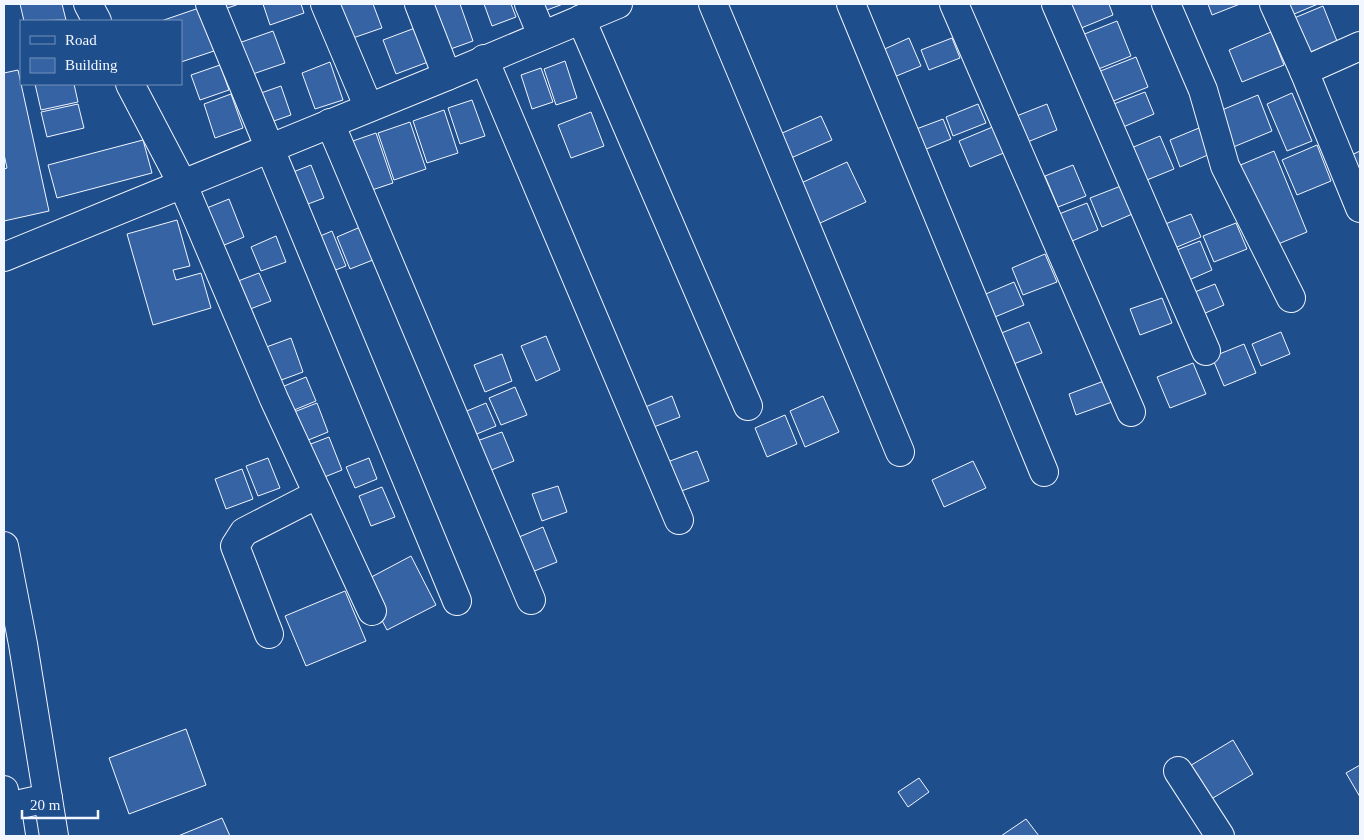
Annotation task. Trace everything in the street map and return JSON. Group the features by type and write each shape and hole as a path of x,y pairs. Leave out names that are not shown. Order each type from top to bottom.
{"street":[{"path":"88,4 96,20"},
{"path":"210,4 457,601"},
{"path":"324,4 368,106"},
{"path":"419,4 447,76"},
{"path":"529,4 542,35"},
{"path":"4,257 183,185 368,106 447,76 618,4"},
{"path":"713,4 900,452"},
{"path":"851,4 1044,472"},
{"path":"954,4 1130,412"},
{"path":"1056,4 1206,351"},
{"path":"1166,4 1203,90 1225,166 1291,298"},
{"path":"1274,4 1304,71 1360,208"},
{"path":"581,19 748,406"},
{"path":"1304,71 1360,46"},
{"path":"484,59 679,520"},
{"path":"131,85 183,185 274,399 372,611"},
{"path":"330,123 531,600"},
{"path":"269,634 235,546 244,532 318,494"},
{"path":"4,546 23,644 54,836"},
{"path":"1178,771 1220,836"},
{"path":"11,836 5,799 48,798"}],"building":[{"path":"20,4 62,4 66,20 24,20"},
{"path":"220,4 239,4 222,10"},
{"path":"263,4 301,4 304,13 270,25"},
{"path":"334,4 373,4 382,28 347,40"},
{"path":"428,4 460,4 473,41 445,51"},
{"path":"484,4 511,4 516,17 492,26"},
{"path":"536,4 563,4 539,13"},
{"path":"1067,4 1109,4 1113,15 1074,31"},
{"path":"1208,4 1240,4 1212,15"},
{"path":"1281,4 1318,4 1287,17"},
{"path":"1323,6 1337,41 1301,56 1287,21"},
{"path":"199,8 214,51 182,62 182,20 164,20"},
{"path":"1117,21 1131,56 1091,72 1077,37"},
{"path":"415,28 428,62 396,74 383,40"},
{"path":"273,31 285,63 247,76 236,44"},
{"path":"1271,32 1284,65 1242,82 1229,50"},
{"path":"909,38 921,66 889,79 878,52"},
{"path":"952,38 960,58 929,70 921,50"},
{"path":"1136,57 1148,87 1106,104 1093,74"},
{"path":"565,61 577,98 556,105 544,69"},
{"path":"330,62 343,100 315,109 302,73"},
{"path":"220,65 229,90 200,100 191,75"},
{"path":"541,68 553,102 532,109 521,75"},
{"path":"18,70 49,211 4,221 4,169 7,168 4,154 4,73"},
{"path":"35,85 74,85 78,102 41,110"},
{"path":"281,86 291,115 271,122 261,93"},
{"path":"1145,92 1154,114 1116,130 1106,107"},
{"path":"1292,93 1312,141 1287,151 1267,104"},
{"path":"231,94 243,128 215,138 204,104"},
{"path":"1258,95 1272,131 1231,148 1217,112"},
{"path":"472,100 485,136 460,144 448,108"},
{"path":"78,104 84,128 47,137 41,112"},
{"path":"978,104 986,123 953,136 946,117"},
{"path":"1047,104 1057,130 1025,143 1014,117"},
{"path":"444,110 458,153 427,163 413,121"},
{"path":"591,112 604,146 571,158 558,125"},
{"path":"821,116 832,140 791,158 780,134"},
{"path":"943,119 951,139 919,152 911,131"},
{"path":"410,122 426,169 394,180 378,133"},
{"path":"995,126 1006,152 970,167 959,141"},
{"path":"1199,128 1210,154 1180,167 1170,140"},
{"path":"376,133 393,183 363,193 347,143"},
{"path":"1160,136 1174,169 1137,184 1124,151"},
{"path":"143,140 152,173 57,198 48,165"},
{"path":"1317,145 1331,181 1297,195 1282,160"},
{"path":"1274,151 1307,232 1271,247 1238,166"},
{"path":"1360,151 1360,190 1345,158"},
{"path":"847,162 866,202 818,224 799,184"},
{"path":"311,165 324,198 300,207 288,174"},
{"path":"1073,165 1086,196 1058,207 1045,176"},
{"path":"1126,184 1137,212 1102,227 1090,198"},
{"path":"229,199 244,237 217,248 202,210"},
{"path":"1087,203 1098,230 1065,244 1054,216"},
{"path":"1191,214 1201,237 1170,250 1160,226"},
{"path":"177,220 190,266 173,270 176,280 201,273 211,308 153,325 127,234"},
{"path":"1236,223 1247,249 1214,262 1203,236"},
{"path":"365,225 378,258 350,269 337,237"},
{"path":"332,231 346,266 325,274 311,240"},
{"path":"276,236 286,262 261,271 251,247"},
{"path":"1200,241 1212,270 1182,283 1169,253"},
{"path":"1045,254 1057,282 1023,295 1012,268"},
{"path":"259,273 271,301 245,311 233,283"},
{"path":"1014,282 1024,305 990,319 981,296"},
{"path":"1215,284 1224,305 1196,317 1187,295"},
{"path":"1162,298 1172,323 1140,335 1130,309"},
{"path":"1029,322 1042,353 1011,365 999,334"},
{"path":"1281,332 1290,354 1261,366 1252,344"},
{"path":"546,336 560,370 536,381 521,346"},
{"path":"291,338 303,372 273,383 261,349"},
{"path":"1244,344 1256,373 1224,386 1212,357"},
{"path":"502,354 512,381 485,392 474,365"},
{"path":"1193,363 1206,394 1170,408 1157,377"},
{"path":"306,377 316,401 287,413 277,389"},
{"path":"1104,381 1112,402 1076,415 1069,394"},
{"path":"515,387 527,415 501,425 489,398"},
{"path":"672,396 680,417 646,430 638,410"},
{"path":"823,396 839,432 805,447 790,411"},
{"path":"317,403 328,432 301,443 289,414"},
{"path":"486,403 496,426 472,436 462,413"},
{"path":"785,415 797,444 767,457 755,428"},
{"path":"502,432 514,461 489,471 477,441"},
{"path":"329,437 342,470 317,480 303,447"},
{"path":"697,451 709,481 673,494 662,464"},
{"path":"268,458 280,488 258,496 246,466"},
{"path":"369,458 377,479 355,488 346,467"},
{"path":"973,461 986,488 944,507 932,480"},
{"path":"242,469 253,499 226,509 215,479"},
{"path":"558,486 567,512 542,521 532,494"},
{"path":"382,487 395,517 371,526 359,496"},
{"path":"543,527 557,562 532,572 519,537"},
{"path":"411,556 436,605 387,630 362,582"},
{"path":"345,591 366,641 306,666 285,616"},
{"path":"186,729 206,785 129,814 109,758"},
{"path":"1233,740 1253,774 1208,801 1188,767"},
{"path":"1360,765 1360,797 1346,773"},
{"path":"919,778 929,792 908,807 898,792"},
{"path":"222,818 230,836 178,836"},
{"path":"1026,819 1039,836 1001,836"}]}
